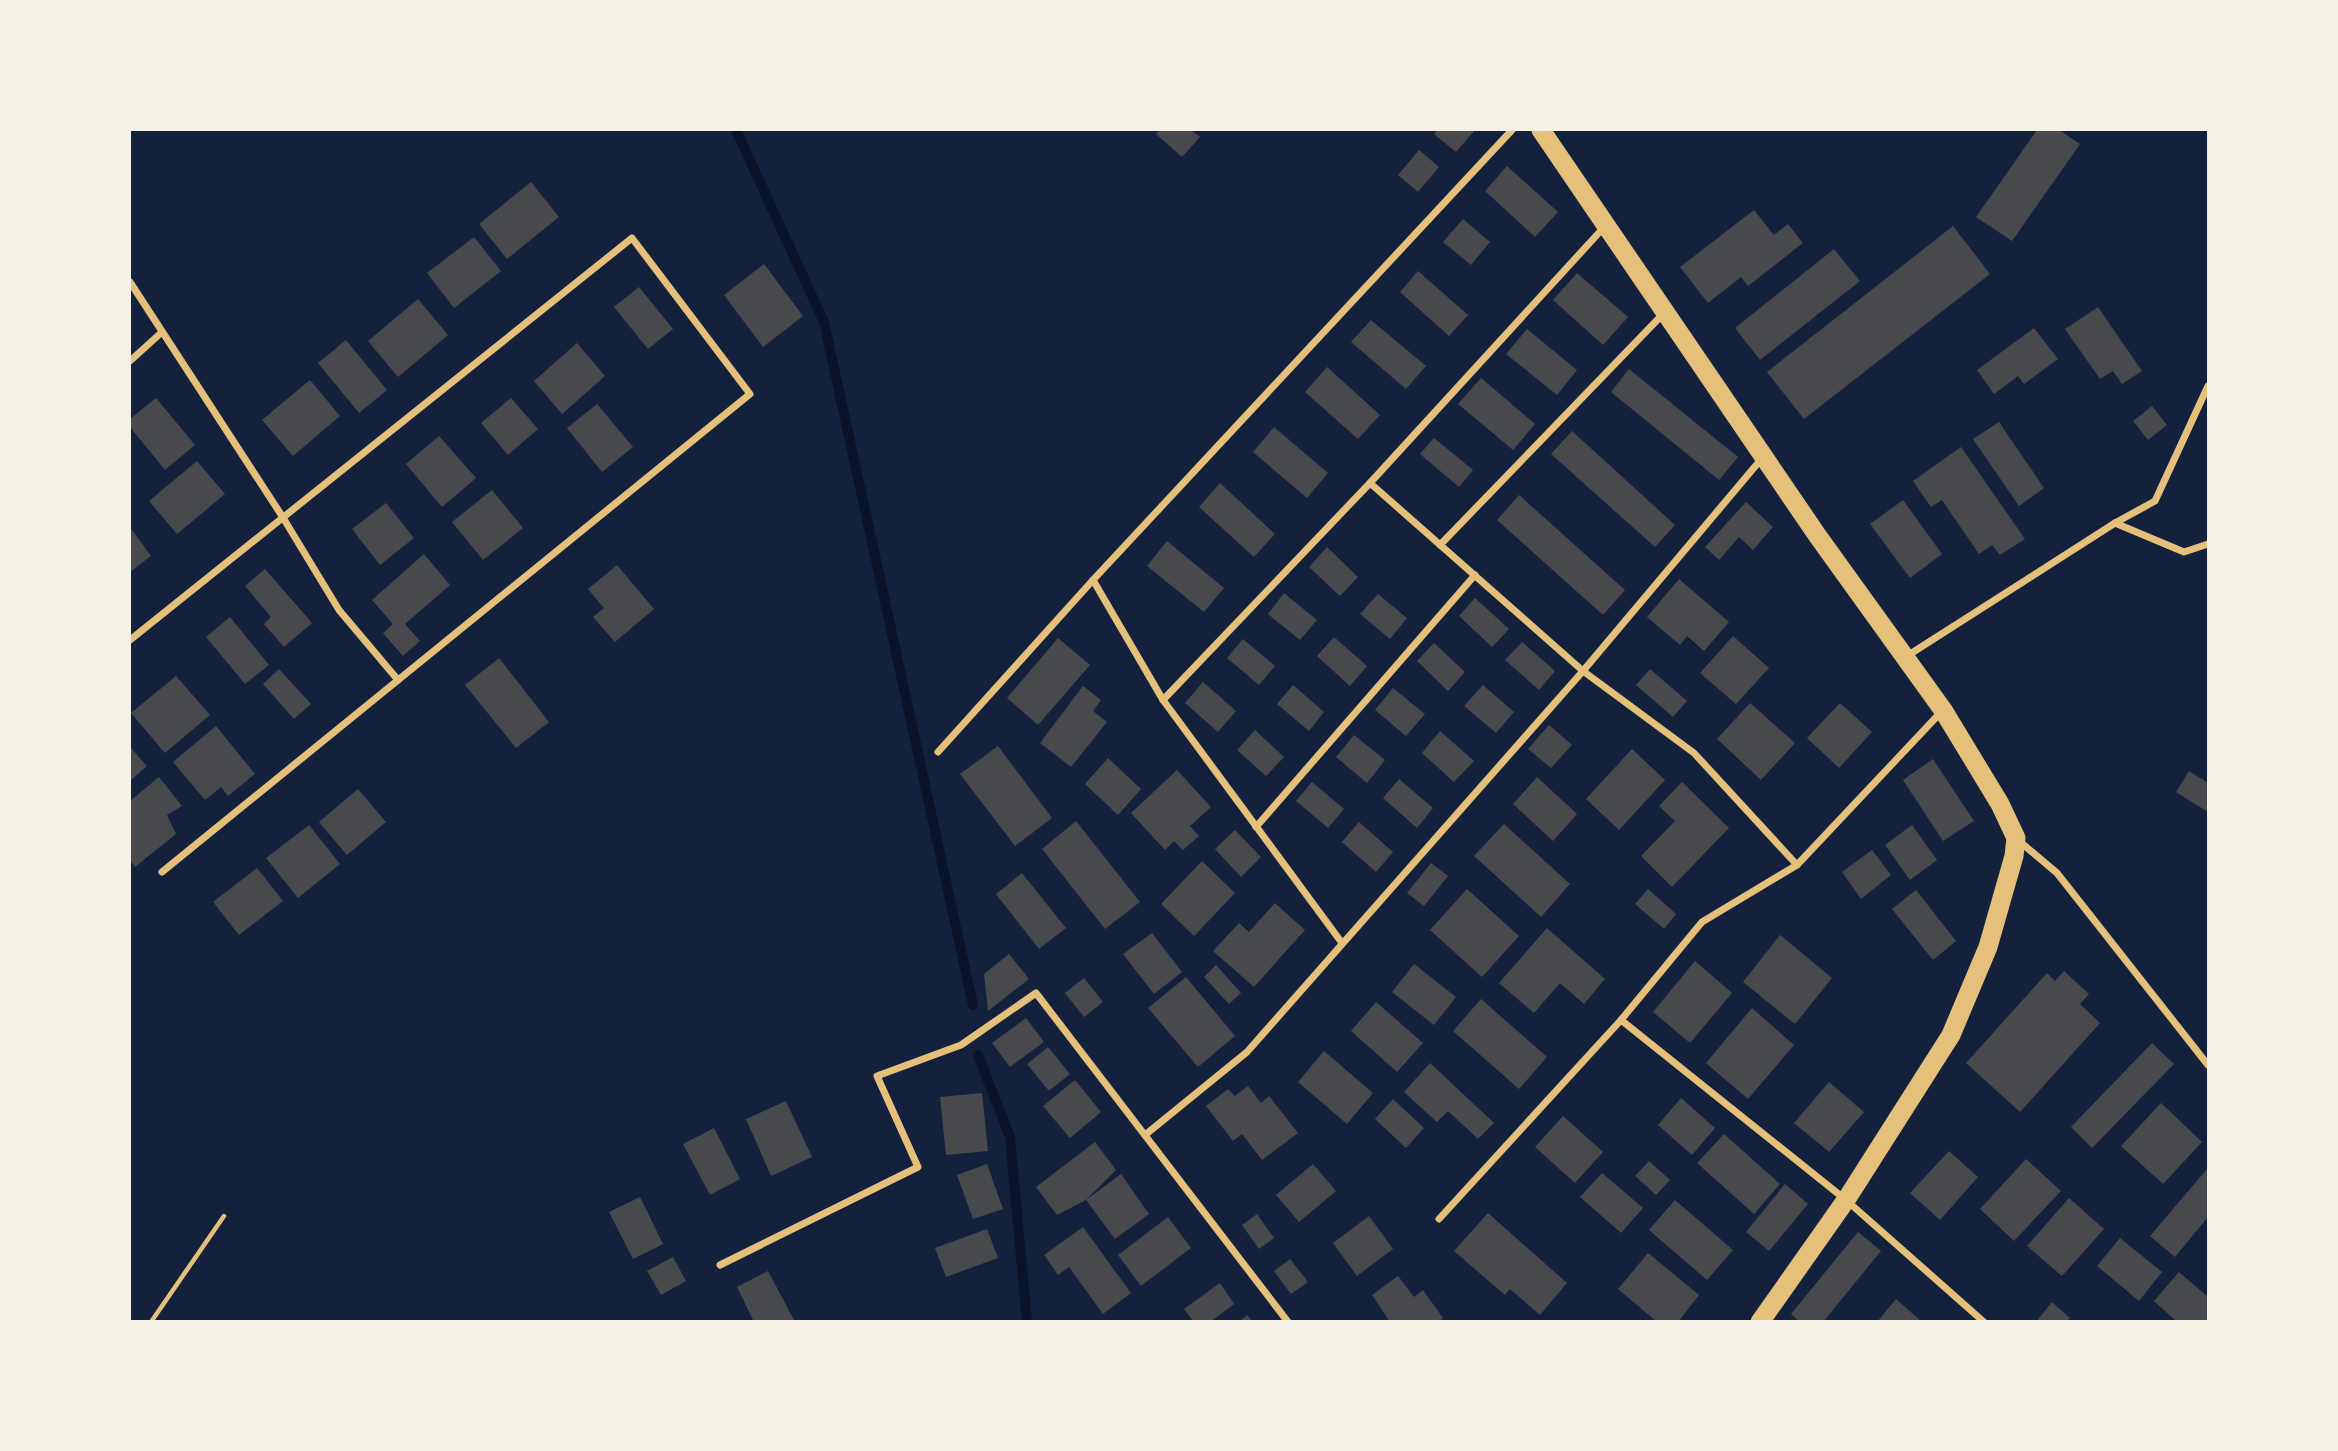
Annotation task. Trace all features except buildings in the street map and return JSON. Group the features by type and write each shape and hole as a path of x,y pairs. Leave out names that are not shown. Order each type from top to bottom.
{"highway":[{"path":"1541,130 1816,535 1943,710 2000,804 2016,838 2014,856 1988,947 1951,1035 1846,1200 1760,1321"}],"street":[{"path":"937,752 1093,580 1512,130"},
{"path":"1163,700 1370,483 1606,225"},
{"path":"130,640 632,238 750,394 162,872"},
{"path":"130,282 282,516 339,610 397,680"},
{"path":"1440,545 1666,311"},
{"path":"130,361 162,332"},
{"path":"1905,657 2115,523 2155,501 2208,386"},
{"path":"1144,1135 1247,1052 1583,671 1763,457"},
{"path":"1370,483 1583,671 1694,753 1797,865"},
{"path":"2115,523 2185,552 2208,544"},
{"path":"1256,827 1475,575"},
{"path":"1093,580 1163,700 1342,943"},
{"path":"1439,1219 1621,1020 1702,922 1797,865 1943,710"},
{"path":"2016,838 2057,873 2208,1065"},
{"path":"720,1265 918,1167 877,1076 961,1045 1037,993 1288,1321"},
{"path":"1621,1020 1846,1200 1984,1321"}],"path":[{"path":"151,1321 224,1216"}],"waterway":[{"path":"736,130 824,322 973,1005"},
{"path":"978,1055 1010,1137 1027,1322"}]}
